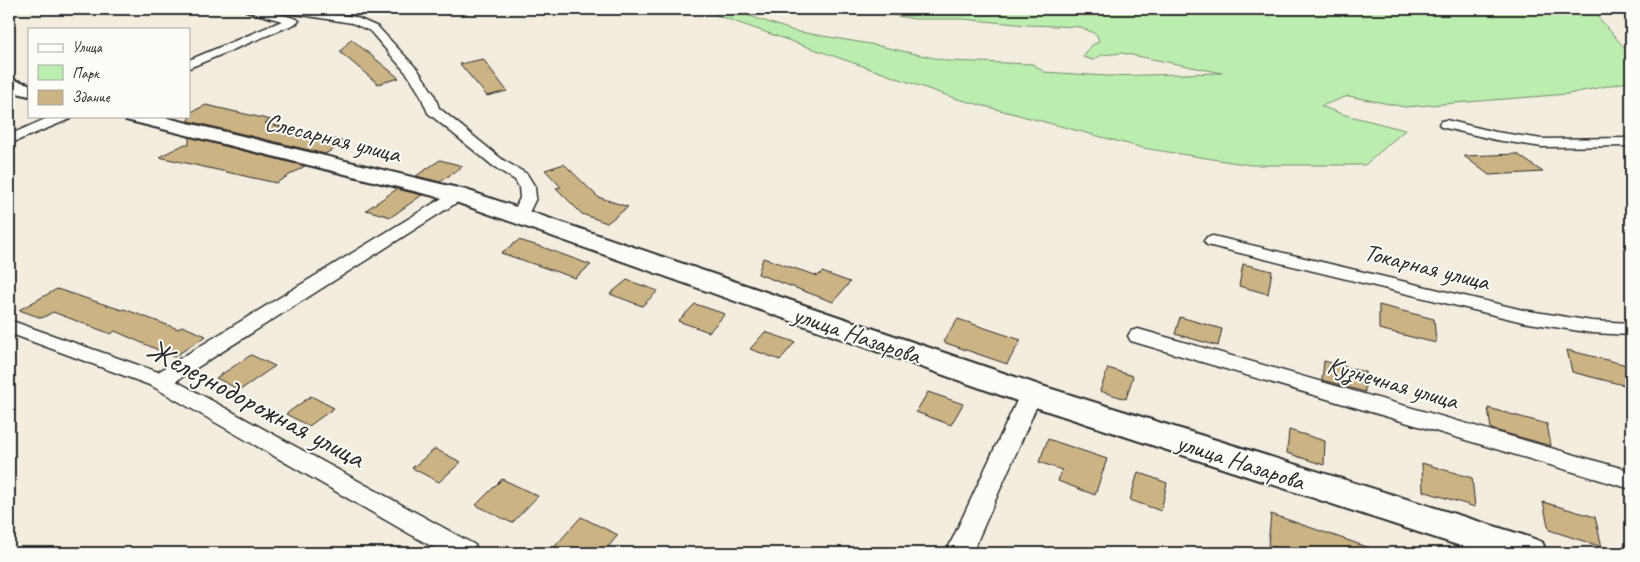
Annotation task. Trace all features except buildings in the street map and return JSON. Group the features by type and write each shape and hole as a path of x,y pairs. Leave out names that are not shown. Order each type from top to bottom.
{"street":[{"path":"190,64 293,21 250,9"},
{"path":"283,9 355,20 374,29 413,73 424,90 433,110 498,163 521,177 527,187 528,198 519,216"},
{"path":"9,84 28,90"},
{"path":"9,140 60,118"},
{"name":"Слесарная улица","path":"141,118 458,195 519,216"},
{"path":"1446,124 1496,136 1542,143 1631,142"},
{"path":"160,381 458,195"},
{"name":"улица Назарова","path":"519,216 1032,394 1529,553"},
{"name":"Токарная улица","path":"1213,241 1523,316 1584,326 1631,329"},
{"name":"Железнодорожная улица","path":"9,326 160,381 466,553"},
{"name":"Кузнечная улица","path":"1138,336 1631,480"},
{"path":"959,553 1032,394"}],"green space":[{"path":"699,9 755,9 732,10 794,31 870,44 948,61 1033,64 1044,72 1106,76 1222,73 1122,53 1102,55 1093,60 1083,57 1092,45 1099,42 1097,35 1081,27 1027,25 963,19 914,19 860,9 1598,9 1599,18 1628,52 1631,81 1568,94 1405,107 1348,96 1321,106 1342,114 1405,130 1365,165 1250,165 1143,148 954,98"}]}
